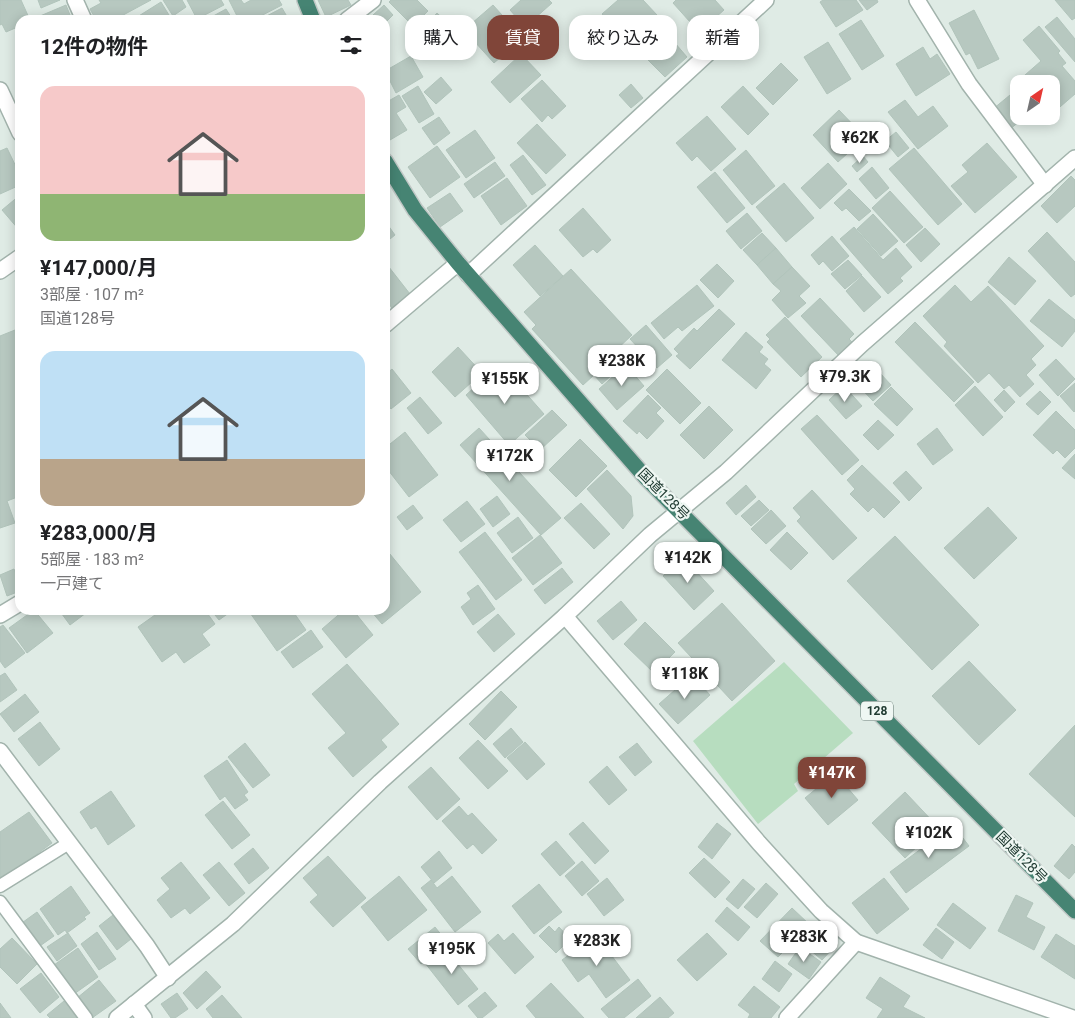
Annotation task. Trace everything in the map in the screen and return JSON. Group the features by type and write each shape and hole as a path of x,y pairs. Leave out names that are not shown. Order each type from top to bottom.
{"highway":[{"path":"304,0 311,15"},
{"name":"国道128号","path":"390,169 415,210 458,263 647,479 1075,911"}],"street":[{"path":"75,0 82,15"},
{"path":"354,15 373,0"},
{"path":"468,275 766,0"},
{"path":"917,0 969,84 1045,185"},
{"path":"0,90 15,122"},
{"path":"117,1018 168,978 271,890 380,782 565,616 650,535 726,472 862,344 1075,158"},
{"path":"0,271 15,260"},
{"path":"390,321 458,263"},
{"path":"0,615 15,606"},
{"path":"565,616 759,843 821,910 856,942 1073,1018"},
{"path":"0,750 168,978"},
{"path":"787,1018 856,942"},
{"path":"134,1004 144,1018"}],"lane":[{"path":"0,886 70,843"},
{"path":"0,902 86,1018"}],"green space":[{"path":"784,662 853,733 794,784 798,791 758,824 693,741"}],"building":[{"path":"0,0 21,0 28,15 15,15 15,28 6,32 2,24 0,25"},
{"path":"38,0 60,0 41,8"},
{"path":"99,0 151,0 123,15 93,15 90,9 101,3"},
{"path":"163,0 182,0 186,7 172,15"},
{"path":"187,0 221,0 224,5 205,15 195,15"},
{"path":"229,0 241,0 244,4 251,0 279,0 282,5 263,15 236,15"},
{"path":"318,0 348,0 351,5 330,15 325,15"},
{"path":"391,0 417,0 428,11 424,15 405,15 405,18 389,2"},
{"path":"521,0 549,0 552,3 538,15 514,15 510,10"},
{"path":"618,0 643,0 657,15 603,15"},
{"path":"676,0 715,0 724,10 718,15 687,15 687,19 673,3"},
{"path":"823,0 856,0 863,10 836,27 820,2"},
{"path":"859,0 877,0 878,2 867,10"},
{"path":"1055,0 1075,0 1075,18 1072,20"},
{"path":"161,2 169,15 140,15"},
{"path":"66,5 70,15 42,15"},
{"path":"384,5 393,15 390,18 390,15 373,15"},
{"path":"493,5 502,15 487,15 487,55 477,44 477,19"},
{"path":"282,8 286,15 269,15"},
{"path":"226,9 230,15 215,15"},
{"path":"974,10 999,59 978,69 970,53 966,55 949,23"},
{"path":"1057,17 1075,39 1075,62 1045,27"},
{"path":"861,20 884,56 862,70 839,34"},
{"path":"1039,26 1060,51 1058,53 1066,63 1062,66 1075,81 1075,94 1060,107 1060,75 1025,75 1041,61 1023,40"},
{"path":"828,42 851,79 827,94 804,57"},
{"path":"677,45 687,57 665,77 648,60 677,60"},
{"path":"923,47 930,59 937,54 950,74 916,96 896,64"},
{"path":"405,59 413,60 423,77 396,93 390,81 390,68"},
{"path":"515,60 527,60 541,75 510,103 491,82"},
{"path":"781,63 798,80 773,105 756,88"},
{"path":"441,77 452,90 436,104 424,92"},
{"path":"542,80 566,106 552,119 548,115 542,122 521,99"},
{"path":"631,84 643,98 631,108 619,95"},
{"path":"418,86 434,114 419,123 402,96"},
{"path":"743,86 769,114 748,135 721,107"},
{"path":"399,95 406,107 396,113 407,130 390,140 390,100"},
{"path":"1010,95 1010,125 1015,125 1009,130 993,109"},
{"path":"905,100 918,117 933,106 948,126 918,149 888,112"},
{"path":"839,110 859,131 843,147 848,153 838,162 813,135"},
{"path":"707,116 736,149 711,171 697,156 692,161 676,143"},
{"path":"439,117 450,133 434,145 422,128"},
{"path":"537,124 566,155 546,174 517,143"},
{"path":"475,130 495,158 466,178 446,150"},
{"path":"896,132 909,148 898,157 885,141"},
{"path":"987,143 1017,177 975,213 951,186 968,172 962,165"},
{"path":"437,146 460,177 430,198 408,167"},
{"path":"7,148 15,165 15,187 0,194 0,151"},
{"path":"914,148 962,204 938,225 889,169"},
{"path":"746,150 775,186 752,205 723,170"},
{"path":"523,155 546,185 532,195 510,165"},
{"path":"863,156 868,162 857,172 852,166"},
{"path":"495,162 505,176 474,198 464,184"},
{"path":"828,163 847,184 820,209 801,188"},
{"path":"872,167 889,188 876,199 859,179"},
{"path":"715,172 745,208 727,223 697,187"},
{"path":"1071,176 1075,180 1075,206 1057,223 1041,206"},
{"path":"507,178 527,206 501,225 481,196"},
{"path":"784,183 814,218 786,242 756,207"},
{"path":"849,189 871,211 859,221 846,208 842,211 834,203"},
{"path":"890,191 923,227 904,243 872,208"},
{"path":"450,193 463,211 440,227 427,208"},
{"path":"15,199 15,225 2,210"},
{"path":"583,208 611,240 597,253 593,249 583,257 559,230"},
{"path":"747,213 762,231 741,249 726,231"},
{"path":"873,214 898,241 881,256 857,229"},
{"path":"854,227 883,260 896,248 912,267 900,278 903,281 888,294 840,239"},
{"path":"390,228 395,235 390,239"},
{"path":"925,228 940,244 921,262 906,245"},
{"path":"1047,232 1075,262 1075,294 1071,297 1028,251"},
{"path":"762,233 776,248 757,265 743,250"},
{"path":"832,236 849,256 832,271 823,261 819,265 811,255"},
{"path":"535,245 563,276 540,296 513,265"},
{"path":"776,248 792,267 773,284 757,265"},
{"path":"1009,257 1036,281 1015,305 988,282"},
{"path":"848,260 862,275 845,289 831,274"},
{"path":"717,264 734,281 718,298 700,280"},
{"path":"792,267 810,286 799,296 806,303 788,318 772,300 781,291 773,284"},
{"path":"390,268 410,294 392,308 390,305"},
{"path":"571,269 632,335 615,351 625,363 602,384 594,375 583,385 532,329 536,325 524,312"},
{"path":"862,276 881,297 864,312 846,291"},
{"path":"697,285 714,306 682,331 678,327 664,339 651,323"},
{"path":"955,285 971,302 988,286 1044,346 1031,359 1036,365 1026,375 1034,384 1020,397 1009,385 1004,389 989,373 978,383 944,346 947,342 923,316"},
{"path":"820,298 854,334 849,339 854,344 840,357 801,316"},
{"path":"1049,299 1075,320 1075,331 1062,347 1030,321"},
{"path":"719,309 735,324 690,369 676,356 679,354 674,349 694,328 697,331"},
{"path":"785,317 822,357 801,377 767,342 770,339 766,335"},
{"path":"915,322 974,382 954,402 895,342"},
{"path":"646,325 672,355 657,368 630,339"},
{"path":"15,330 15,498 7,501 15,523 0,528 0,336"},
{"path":"746,332 763,347 759,352 768,359 764,364 771,370 756,389 722,360"},
{"path":"458,347 482,373 455,397 432,372"},
{"path":"1056,359 1075,379 1058,396 1039,375"},
{"path":"869,361 891,385 873,401 851,378"},
{"path":"500,364 544,414 509,445 466,395"},
{"path":"626,365 644,386 617,410 599,389"},
{"path":"392,369 411,393 391,409 390,408 390,371"},
{"path":"667,369 701,403 680,424 646,390"},
{"path":"1075,383 1075,411 1074,412 1060,396"},
{"path":"844,386 862,406 846,419 829,400"},
{"path":"975,386 1003,417 983,436 955,405"},
{"path":"891,387 913,409 897,426 874,404"},
{"path":"1004,390 1015,402 1005,412 994,400"},
{"path":"1040,391 1051,402 1038,415 1026,404"},
{"path":"648,395 661,408 656,413 664,421 647,439 639,431 637,434 623,421"},
{"path":"420,397 442,423 428,434 407,408"},
{"path":"709,406 733,430 704,459 680,435"},
{"path":"552,410 567,425 540,450 525,435"},
{"path":"1056,411 1075,430 1075,448 1065,458 1057,450 1053,454 1033,435"},
{"path":"817,415 859,460 842,475 801,429"},
{"path":"878,420 894,435 878,450 863,435"},
{"path":"479,428 561,518 541,535 460,445"},
{"path":"937,428 953,450 933,465 917,444"},
{"path":"405,432 438,475 409,497 390,472 390,444"},
{"path":"580,439 607,466 576,497 549,470"},
{"path":"1075,454 1075,479 1062,468"},
{"path":"862,465 900,502 884,518 873,507 868,512 850,494 855,489 847,480"},
{"path":"607,470 631,496 633,516 623,529 587,489"},
{"path":"906,471 922,488 909,501 893,483"},
{"path":"746,485 756,497 736,515 726,503"},
{"path":"812,490 857,538 833,560 797,521 801,517 793,508"},
{"path":"497,496 510,514 493,527 480,509"},
{"path":"759,500 769,510 751,526 741,516"},
{"path":"467,501 485,524 461,542 443,520"},
{"path":"581,503 610,534 594,549 564,518"},
{"path":"413,505 423,518 407,530 397,517"},
{"path":"988,507 1017,538 974,579 944,548"},
{"path":"771,510 786,526 766,544 751,529"},
{"path":"518,517 533,538 512,553 497,533"},
{"path":"485,532 522,580 496,600 459,552"},
{"path":"787,532 808,553 791,570 770,550"},
{"path":"540,535 562,563 533,585 512,558"},
{"path":"895,536 979,625 932,670 847,581"},
{"path":"390,554 421,592 382,624 374,615 390,615"},
{"path":"683,557 714,591 694,610 663,576"},
{"path":"562,568 573,582 545,604 534,590"},
{"path":"14,569 15,593 7,596 0,575"},
{"path":"478,585 495,609 473,625 461,607 471,599 467,593"},
{"path":"621,601 637,620 613,640 597,621"},
{"path":"722,603 775,661 732,701 678,643"},
{"path":"498,614 515,634 494,652 477,632"},
{"path":"27,615 38,615 53,633 27,653 9,628"},
{"path":"63,615 83,615 70,625"},
{"path":"155,615 209,615 215,624 202,634 210,645 184,663 176,652 162,662 138,627"},
{"path":"215,615 226,615 219,620"},
{"path":"252,615 296,615 306,630 277,651"},
{"path":"338,615 357,615 373,635 346,658 322,629"},
{"path":"645,622 675,652 654,673 624,644"},
{"path":"3,625 25,653 5,668 0,661 0,627"},
{"path":"311,630 323,647 293,668 281,652"},
{"path":"969,661 1016,710 979,745 932,696"},
{"path":"347,664 399,724 381,740 387,747 353,777 328,748 346,733 312,694"},
{"path":"5,673 17,690 0,702 0,676"},
{"path":"692,675 710,695 678,724 659,704"},
{"path":"501,691 517,707 485,740 469,724"},
{"path":"25,694 39,712 14,732 0,714"},
{"path":"40,722 60,749 39,766 18,739"},
{"path":"1075,725 1075,817 1029,774"},
{"path":"511,728 523,742 505,758 493,744"},
{"path":"478,740 508,771 488,789 459,758"},
{"path":"525,742 545,764 527,780 507,758"},
{"path":"245,743 270,775 253,788 228,757"},
{"path":"637,743 652,762 635,776 619,757"},
{"path":"227,760 248,792 244,795 248,800 235,809 225,796 220,800 204,776"},
{"path":"607,766 627,790 609,805 589,782"},
{"path":"431,767 460,799 437,820 408,787"},
{"path":"835,773 858,800 828,825 805,798"},
{"path":"111,791 135,826 108,845 96,826 91,829 80,812"},
{"path":"905,792 938,827 905,858 872,823"},
{"path":"223,801 250,835 232,849 205,815"},
{"path":"459,806 468,816 472,813 497,840 482,854 473,844 467,849 442,821"},
{"path":"29,812 52,843 0,881 0,832"},
{"path":"583,822 609,851 595,864 569,834"},
{"path":"717,823 731,834 712,859 698,847"},
{"path":"953,825 969,846 906,893 890,872"},
{"path":"556,841 575,863 560,876 541,854"},
{"path":"1072,844 1075,847 1075,872 1069,879 1054,866"},
{"path":"253,848 269,868 249,884 234,864"},
{"path":"439,851 452,868 434,883 421,867"},
{"path":"328,856 366,898 333,927 310,902 318,895 303,878"},
{"path":"704,858 730,882 715,898 689,873"},
{"path":"582,861 599,881 582,896 565,876"},
{"path":"181,862 210,898 190,914 185,908 171,918 157,900 170,889 161,878"},
{"path":"219,862 245,893 229,906 203,875"},
{"path":"399,876 427,910 388,941 361,907"},
{"path":"452,876 481,912 455,932 421,888 431,880 437,888"},
{"path":"607,878 624,900 604,916 587,894"},
{"path":"884,878 909,909 877,934 852,903"},
{"path":"743,879 755,889 738,909 726,899"},
{"path":"766,883 778,894 757,918 744,907"},
{"path":"539,884 562,912 534,934 512,906"},
{"path":"71,886 90,913 84,917 86,919 67,933 65,930 58,935 40,909"},
{"path":"1016,895 1033,903 1026,917 1045,927 1034,950 998,931"},
{"path":"953,903 986,928 970,949 937,925"},
{"path":"727,907 750,927 738,941 715,921"},
{"path":"792,908 810,925 778,957 760,941"},
{"path":"37,912 54,936 37,948 19,925"},
{"path":"113,915 131,939 117,950 99,926"},
{"path":"549,926 555,932 559,927 570,939 556,953 539,936"},
{"path":"435,927 447,942 421,964 408,949"},
{"path":"936,928 954,942 942,959 923,945"},
{"path":"97,932 116,959 99,970 81,944"},
{"path":"68,933 77,946 57,961 47,947"},
{"path":"513,933 534,957 515,974 488,943 498,934 504,941"},
{"path":"707,933 727,954 697,981 677,960"},
{"path":"823,933 836,945 822,960 809,949"},
{"path":"1056,934 1075,946 1075,979 1041,957"},
{"path":"596,935 630,980 606,998 589,974 578,982 562,960"},
{"path":"12,938 37,964 17,984 0,967 0,949"},
{"path":"449,944 461,959 457,963 478,989 458,1005 425,963"},
{"path":"800,947 821,962 809,979 788,964"},
{"path":"78,948 98,977 74,994 54,965"},
{"path":"775,961 792,974 779,992 762,979"},
{"path":"206,971 221,987 197,1009 183,993"},
{"path":"41,973 59,997 40,1013 20,989"},
{"path":"880,977 910,996 903,1007 925,1018 877,1018 883,1009 866,998"},
{"path":"638,979 651,996 624,1018 609,1018 601,1009"},
{"path":"99,980 116,1001 92,1018 77,998"},
{"path":"551,983 584,1018 536,1018 526,1006"},
{"path":"754,986 780,1007 771,1018 748,1018 750,1014 738,1005"},
{"path":"485,992 497,1006 482,1018 478,1018 468,1006"},
{"path":"177,993 188,1009 175,1018 171,1018 161,1004"},
{"path":"222,995 242,1018 213,1018 206,1009"},
{"path":"660,997 674,1013 668,1018 636,1018"},
{"path":"64,1001 77,1018 50,1018 47,1015"},
{"path":"0,1003 11,1018 0,1018"}]}
